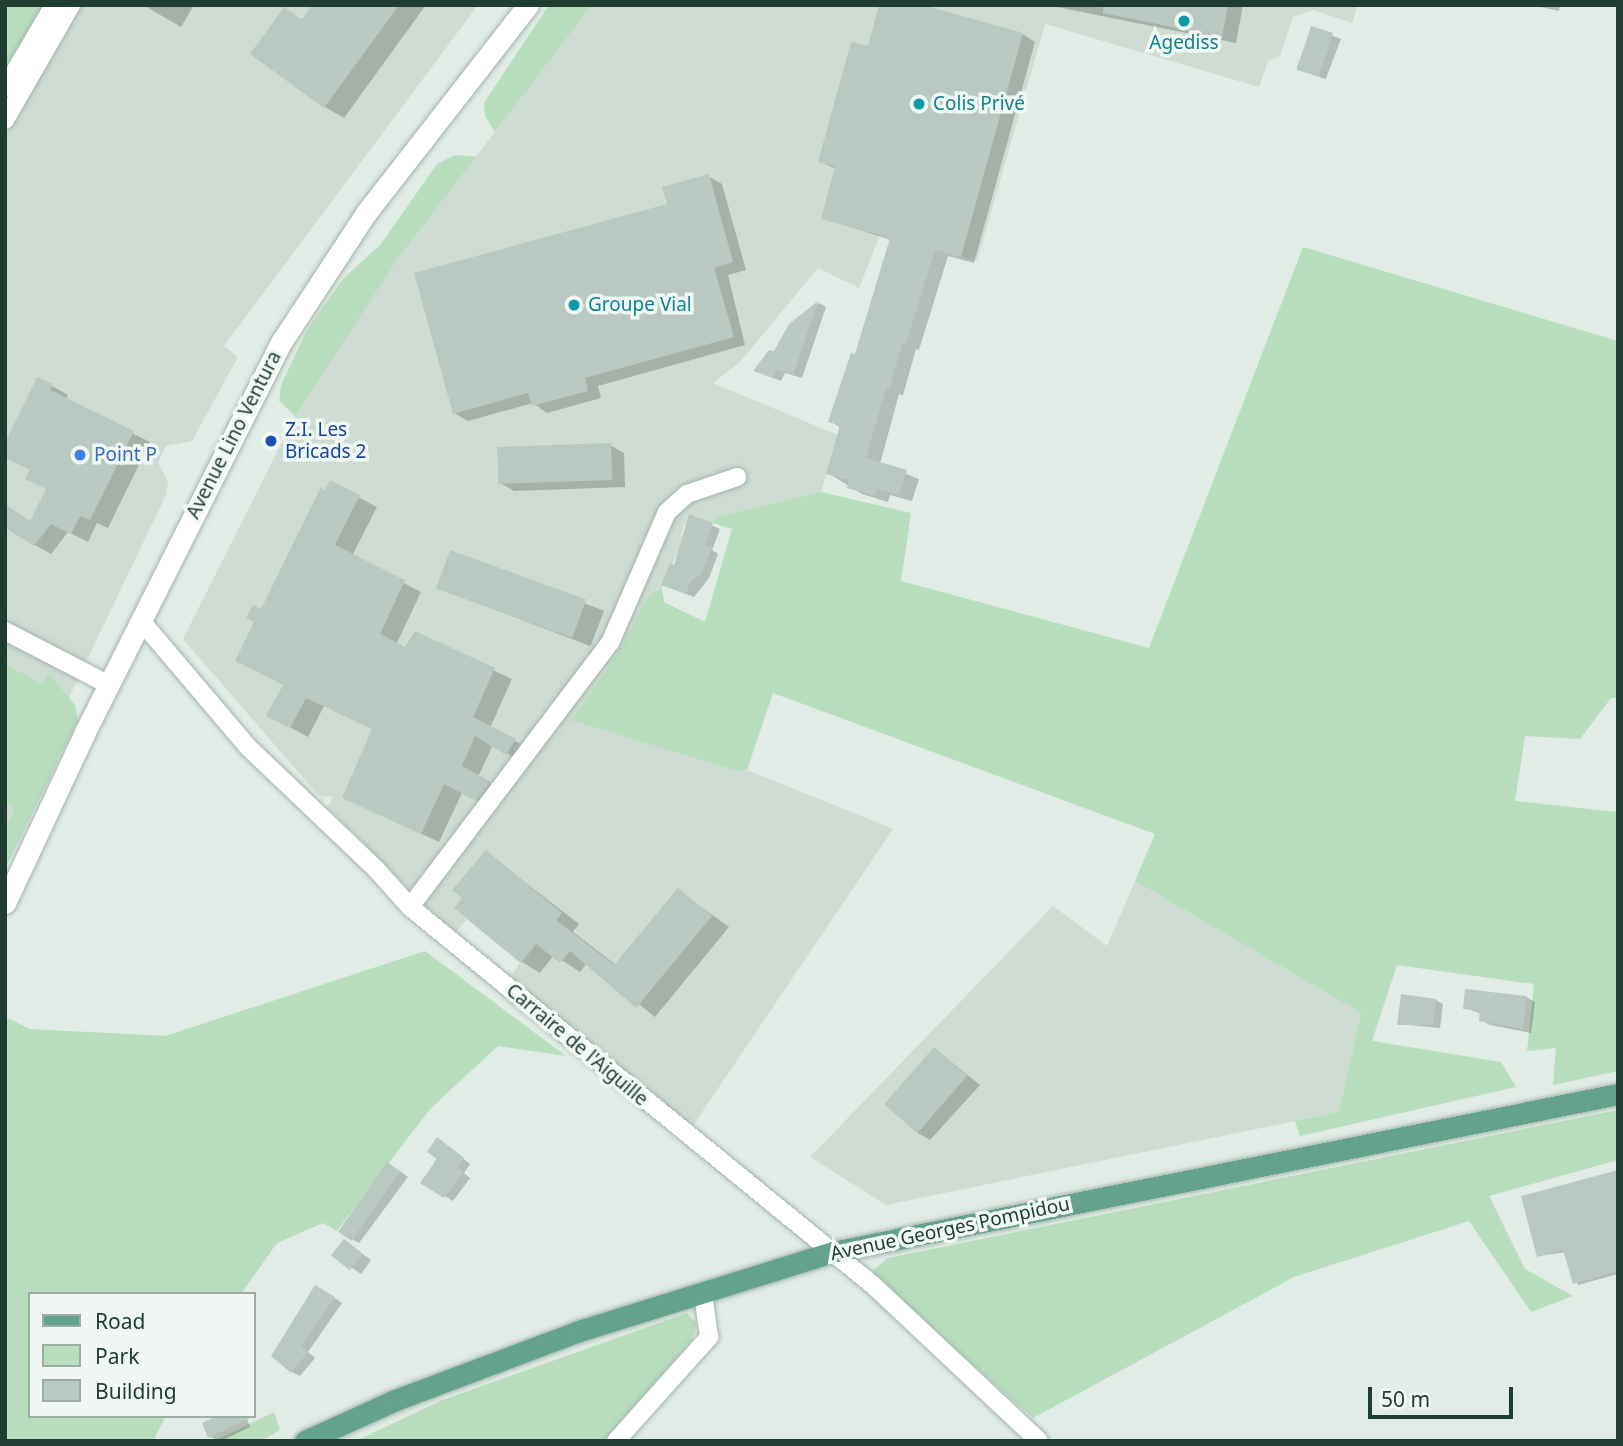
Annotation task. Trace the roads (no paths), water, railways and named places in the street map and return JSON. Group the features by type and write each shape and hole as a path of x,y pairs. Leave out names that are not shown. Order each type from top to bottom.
{"main road":[{"name":"Avenue Lino Ventura","path":"5,903 240,419 319,279 528,5"},
{"name":"Avenue Georges Pompidou","path":"305,1441 393,1401 579,1331 833,1252 1618,1094"}],"street":[{"path":"5,88 54,5"},
{"path":"5,120 71,5"},
{"path":"410,907 610,643 667,512 687,494 737,477"},
{"name":"Carraire de l'Aiguille","path":"142,622 249,748 376,869 410,907 833,1252 1039,1441"},
{"path":"5,631 109,685"},
{"path":"616,1441 709,1337 703,1293"}],"place":[{"name":"Agediss","path":"1184,21"},
{"name":"Colis Privé","path":"919,104"},
{"name":"Groupe Vial","path":"574,305"},
{"name":"Z.I. Les Bricads 2","path":"271,441"},
{"name":"Point P","path":"80,455"}]}
